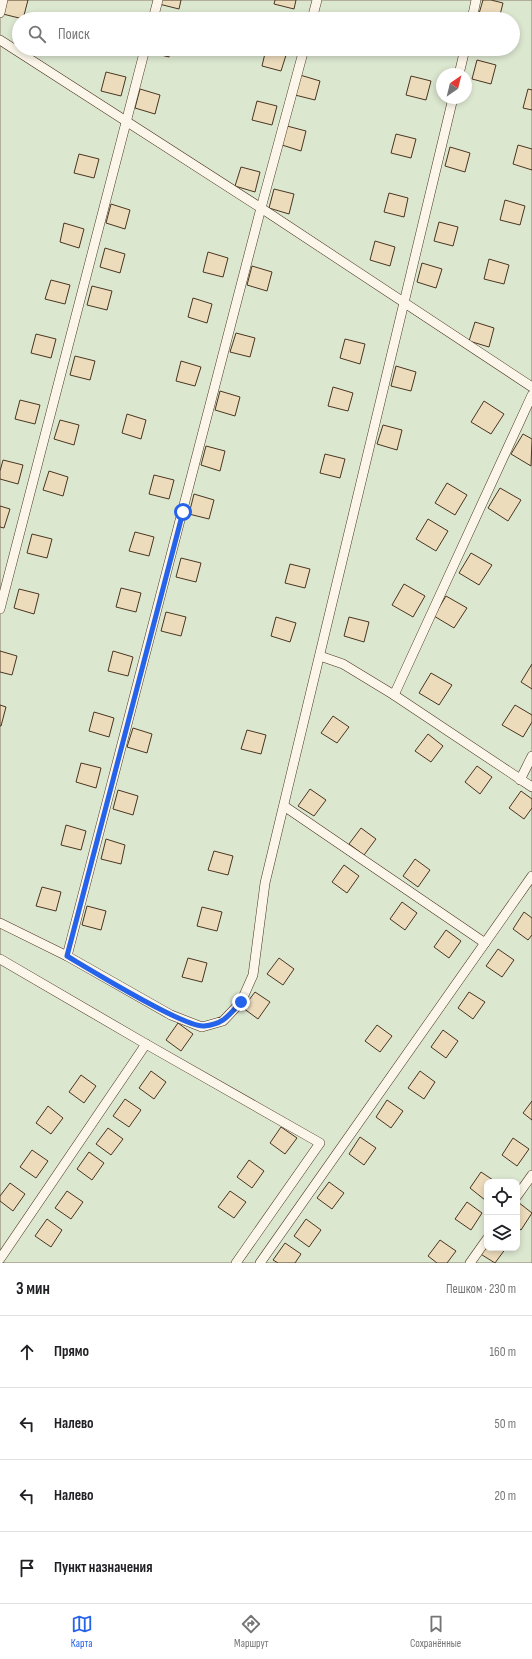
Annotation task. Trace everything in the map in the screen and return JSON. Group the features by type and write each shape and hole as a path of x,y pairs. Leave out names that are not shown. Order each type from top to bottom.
{"lane":[{"path":"0,13 3,0"},
{"path":"155,12 158,0"},
{"path":"314,12 317,0"},
{"path":"473,12 476,0"},
{"path":"0,40 12,48"},
{"path":"25,56 261,208 404,304 532,387"},
{"path":"0,609 143,56"},
{"path":"67,956 261,208 302,56"},
{"path":"460,68 463,56"},
{"path":"0,923 67,956 171,1015 202,1027 223,1021 241,1002 254,975 265,883 452,104"},
{"path":"394,695 532,395"},
{"path":"320,656 343,664 394,695 532,788"},
{"path":"520,780 532,756"},
{"path":"284,806 485,943"},
{"path":"260,1263 532,876"},
{"path":"0,959 320,1143 236,1263"},
{"path":"0,1259 146,1044"},
{"path":"520,1192 532,1174"},
{"path":"470,1263 484,1243"}],"green space":[{"path":"0,0 532,0 532,1263 0,1263"}],"building":[{"path":"7,0 28,0 25,12 12,12 12,16 3,14"},
{"path":"160,0 181,0 179,9 159,4"},
{"path":"275,0 296,0 294,9 274,4"},
{"path":"483,0 503,3 501,12 479,12"},
{"path":"264,56 286,56 281,71 262,66"},
{"path":"477,60 496,65 491,84 472,79"},
{"path":"106,72 126,77 121,96 101,91"},
{"path":"300,75 320,81 315,100 295,95"},
{"path":"411,76 431,81 426,100 406,95"},
{"path":"140,89 160,95 155,114 135,108"},
{"path":"528,89 532,90 532,110 523,108"},
{"path":"257,101 277,106 272,125 252,120"},
{"path":"287,126 306,131 301,151 282,145"},
{"path":"396,134 416,139 411,158 391,153"},
{"path":"518,145 532,149 532,170 513,164"},
{"path":"450,147 470,153 465,172 445,166"},
{"path":"79,154 99,159 94,178 74,173"},
{"path":"241,167 260,172 255,192 235,186"},
{"path":"274,189 294,194 289,214 269,208"},
{"path":"389,193 408,198 404,217 384,212"},
{"path":"505,200 525,206 520,225 500,220"},
{"path":"111,204 130,210 125,229 106,223"},
{"path":"439,222 458,227 453,246 434,241"},
{"path":"64,223 84,229 79,248 60,242"},
{"path":"375,241 395,247 390,266 370,260"},
{"path":"105,248 125,254 120,273 100,267"},
{"path":"208,252 228,258 223,277 203,272"},
{"path":"489,259 509,265 504,284 484,279"},
{"path":"422,263 442,269 436,288 417,282"},
{"path":"252,266 272,272 267,291 247,285"},
{"path":"51,280 70,285 65,304 45,299"},
{"path":"92,286 112,291 107,310 87,305"},
{"path":"193,298 212,304 207,323 188,317"},
{"path":"475,322 494,328 489,347 469,341"},
{"path":"236,333 255,338 250,357 230,352"},
{"path":"36,334 56,339 51,358 31,353"},
{"path":"345,339 365,344 360,364 340,358"},
{"path":"75,356 95,361 90,380 70,375"},
{"path":"181,361 201,367 195,386 176,381"},
{"path":"396,366 416,372 411,391 391,386"},
{"path":"333,387 353,393 348,411 328,406"},
{"path":"220,391 240,397 235,416 215,410"},
{"path":"20,400 40,405 35,424 15,419"},
{"path":"484,401 504,414 491,434 471,422"},
{"path":"127,414 146,420 141,439 122,433"},
{"path":"60,420 79,425 74,445 54,439"},
{"path":"383,425 402,430 397,450 377,444"},
{"path":"523,434 532,439 531,466 511,454"},
{"path":"206,446 225,451 220,471 201,465"},
{"path":"325,454 345,459 340,478 320,473"},
{"path":"3,460 23,465 18,484 0,479 0,471"},
{"path":"49,471 68,477 63,496 43,490"},
{"path":"154,475 174,480 169,499 149,494"},
{"path":"447,483 467,495 455,515 435,503"},
{"path":"500,488 521,500 508,521 488,508"},
{"path":"194,494 214,500 209,519 189,514"},
{"path":"0,506 10,509 4,528 0,527"},
{"path":"428,519 448,531 436,551 416,539"},
{"path":"135,532 154,537 149,556 129,551"},
{"path":"32,534 52,539 47,558 27,553"},
{"path":"471,553 492,565 479,585 459,573"},
{"path":"181,558 201,563 196,582 176,577"},
{"path":"290,564 310,569 305,588 285,583"},
{"path":"404,584 425,596 413,617 392,605"},
{"path":"121,588 141,593 136,612 116,607"},
{"path":"19,589 39,594 34,614 14,608"},
{"path":"446,596 467,608 454,628 434,616"},
{"path":"166,612 186,617 181,636 161,631"},
{"path":"276,617 296,623 290,642 271,636"},
{"path":"349,617 369,622 364,642 344,636"},
{"path":"0,651 17,656 12,675 0,672"},
{"path":"113,651 133,657 128,676 108,671"},
{"path":"532,664 532,689 521,682"},
{"path":"431,673 452,685 439,705 419,693"},
{"path":"0,705 6,707 1,726 0,726"},
{"path":"515,705 532,715 532,722 523,737 502,725"},
{"path":"94,712 114,718 109,737 89,731"},
{"path":"333,716 349,727 337,743 321,733"},
{"path":"133,728 152,734 147,753 127,747"},
{"path":"247,730 266,735 261,754 241,749"},
{"path":"428,734 443,746 431,762 415,751"},
{"path":"81,763 101,768 96,788 76,782"},
{"path":"477,766 492,777 480,794 465,782"},
{"path":"310,789 326,800 314,816 298,806"},
{"path":"118,790 138,796 133,815 113,809"},
{"path":"521,791 532,799 532,808 524,819 509,808"},
{"path":"66,825 86,831 81,850 61,845"},
{"path":"361,828 376,839 364,855 349,844"},
{"path":"106,839 125,845 121,864 101,859"},
{"path":"214,851 233,856 228,875 208,870"},
{"path":"415,859 430,870 418,887 403,876"},
{"path":"344,865 359,876 347,893 332,882"},
{"path":"42,887 61,892 56,911 36,906"},
{"path":"402,902 417,913 405,930 390,919"},
{"path":"87,906 106,911 101,930 82,925"},
{"path":"202,907 222,912 217,931 197,926"},
{"path":"524,912 532,918 532,935 528,940 513,929"},
{"path":"446,930 461,941 449,958 434,947"},
{"path":"498,949 514,960 502,977 486,966"},
{"path":"188,958 207,963 202,982 182,977"},
{"path":"279,958 294,969 283,985 267,974"},
{"path":"255,992 270,1002 258,1019 243,1008"},
{"path":"469,992 485,1002 473,1019 458,1008"},
{"path":"178,1023 193,1034 181,1051 166,1040"},
{"path":"377,1025 392,1036 380,1052 365,1041"},
{"path":"443,1030 458,1041 446,1058 431,1047"},
{"path":"151,1071 166,1082 154,1099 139,1088"},
{"path":"420,1071 435,1082 424,1099 408,1088"},
{"path":"81,1075 96,1086 84,1103 69,1092"},
{"path":"125,1099 141,1110 129,1127 113,1116"},
{"path":"387,1100 403,1111 391,1128 376,1117"},
{"path":"532,1101 532,1120 523,1113"},
{"path":"48,1106 63,1118 51,1134 36,1123"},
{"path":"281,1127 297,1138 285,1154 270,1143"},
{"path":"108,1128 123,1139 111,1155 96,1144"},
{"path":"360,1137 376,1148 364,1165 349,1154"},
{"path":"513,1138 529,1149 517,1166 502,1155"},
{"path":"32,1150 48,1161 36,1178 20,1167"},
{"path":"89,1152 104,1163 92,1180 77,1169"},
{"path":"249,1160 264,1171 252,1188 237,1177"},
{"path":"481,1172 492,1179 484,1179 484,1199 470,1188"},
{"path":"329,1182 344,1193 332,1209 317,1198"},
{"path":"10,1183 25,1194 13,1211 0,1201 0,1196"},
{"path":"67,1191 83,1202 71,1219 55,1208"},
{"path":"230,1191 246,1202 234,1218 218,1207"},
{"path":"467,1202 482,1213 471,1230 455,1219"},
{"path":"520,1204 532,1213 521,1230 520,1229"},
{"path":"47,1219 62,1230 51,1247 35,1236"},
{"path":"306,1219 321,1230 309,1247 294,1236"},
{"path":"440,1240 456,1251 447,1263 437,1263 428,1256"},
{"path":"285,1243 301,1254 295,1263 278,1263 273,1260"},
{"path":"484,1246 484,1251 504,1251 495,1263 479,1253"}],"route":[{"path":"183,512 67,956 171,1015 202,1027 223,1021 241,1002"}]}
